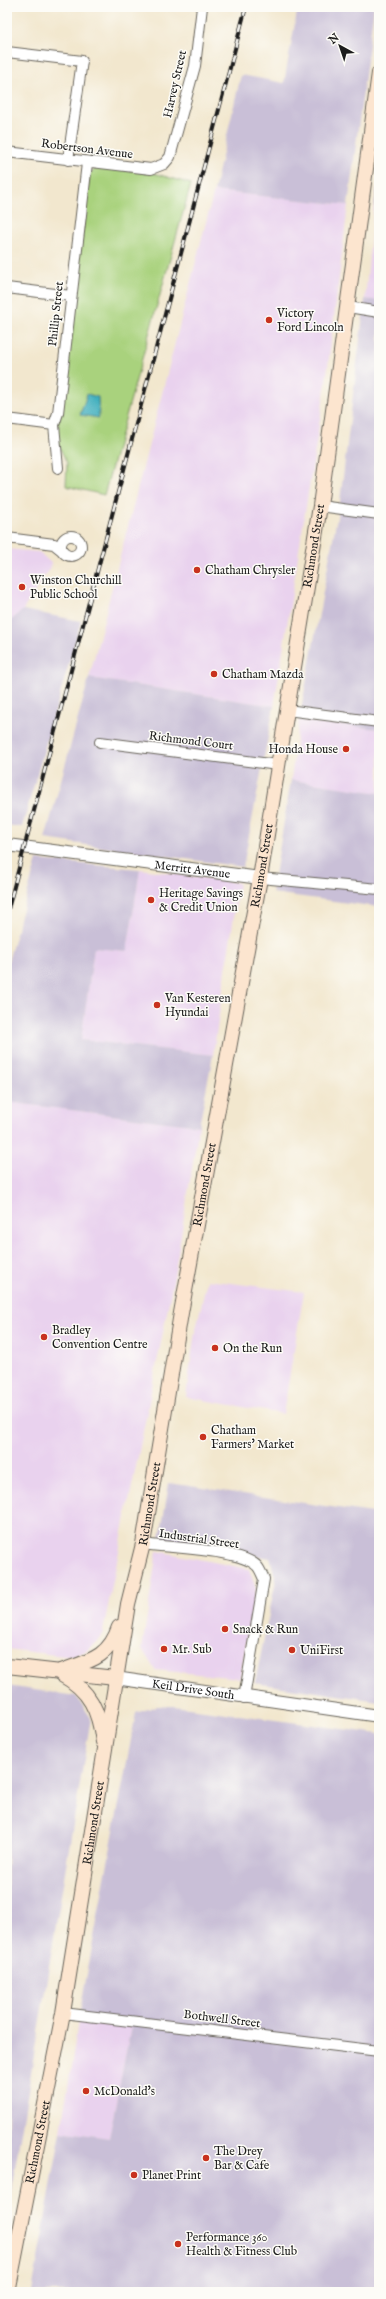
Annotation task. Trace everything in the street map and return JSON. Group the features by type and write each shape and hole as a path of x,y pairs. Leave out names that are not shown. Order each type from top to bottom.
{"main road":[{"name":"Richmond Street","path":"8,2292 63,2013 105,1756 115,1678 128,1604 143,1544 181,1313 260,878 320,506 376,116 379,73"},
{"path":"56,1672 101,1656 115,1640 128,1604"},
{"name":"Keil Drive South","path":"7,1666 115,1678"},
{"path":"56,1672 77,1684 94,1704 101,1730 105,1756"}],"street":[{"name":"Harvey Street","path":"164,164 170,158 195,66 202,7"},
{"path":"7,52 82,61 68,160"},
{"name":"Robertson Avenue","path":"7,152 87,163 151,169 164,164"},
{"name":"Phillip Street","path":"58,468 54,425 58,413 87,163"},
{"path":"7,288 71,296"},
{"path":"348,308 379,312"},
{"path":"7,420 54,425"},
{"path":"320,506 379,514"},
{"path":"7,538 51,544 68,555 75,555 81,547 77,538 70,536 51,544"},
{"path":"64,552 62,544 65,538"},
{"path":"287,710 379,722"},
{"name":"Richmond Court","path":"100,742 278,765"},
{"name":"Merritt Avenue","path":"7,846 260,878 379,889"},
{"name":"Industrial Street","path":"143,1544 196,1550 245,1558 257,1566 264,1579 244,1698"},
{"name":"Keil Drive South","path":"115,1678 244,1698 379,1716"},
{"name":"Bothwell Street","path":"63,2013 379,2052"}],"shaded area":[{"path":"298,7 374,7 348,205 214,191 241,75 284,83"},
{"path":"379,172 379,207 374,206"},
{"path":"214,191 348,205 326,382 274,706 89,678"},
{"path":"374,206 379,207 379,301 365,299"},
{"path":"365,299 379,301 379,729 299,721 340,501"},
{"name":"Winston Churchill Public School","path":"7,549 39,552 52,564 23,610 7,624"},
{"path":"23,610 81,621 22,827 7,826 7,624"},
{"path":"89,678 274,706 243,867 45,839"},
{"path":"299,721 379,729 379,793 291,780"},
{"path":"291,780 379,793 379,907 272,893"},
{"path":"37,860 140,869 127,951 94,948 81,1040 213,1055 199,1126 7,1102 7,965"},
{"path":"140,869 239,883 213,1055 81,1040 94,948 127,951"},
{"path":"7,1102 199,1126 174,1277 102,1636 88,1650 72,1657 7,1649"},
{"path":"207,1280 304,1292 283,1414 186,1397 194,1338"},
{"path":"169,1483 379,1514 379,1701 255,1683 276,1580 270,1558 160,1538"},
{"path":"157,1551 249,1569 256,1589 240,1678 155,1670 142,1649"},
{"path":"7,1686 76,1696 91,1718 8,2209"},
{"path":"157,1706 174,1706 379,1734 379,2292 32,2292 61,2131 109,2138 131,2027 78,2022 136,1713"},
{"path":"78,2022 131,2027 109,2138 61,2131"}],"green space":[{"path":"97,167 153,173 191,184 104,495 66,486 67,463 58,444 56,430 90,173"}],"water":[{"path":"87,394 98,397 99,418 80,415"}],"railway":[{"path":"7,913 246,7"}],"place":[{"name":"Victory Ford Lincoln","path":"269,320"},
{"name":"Chatham Chrysler","path":"197,570"},
{"name":"Winston Churchill Public School","path":"22,587"},
{"name":"Chatham Mazda","path":"214,674"},
{"name":"Honda House","path":"346,749"},
{"name":"Heritage Savings & Credit Union","path":"151,900"},
{"name":"Van Kesteren Hyundai","path":"157,1005"},
{"name":"Bradley Convention Centre","path":"44,1337"},
{"name":"On the Run","path":"215,1348"},
{"name":"Chatham Farmers' Market","path":"203,1437"},
{"name":"Snack & Run","path":"225,1629"},
{"name":"Mr. Sub","path":"164,1649"},
{"name":"UniFirst","path":"292,1650"},
{"name":"McDonald's","path":"86,2091"},
{"name":"The Drey Bar & Cafe","path":"206,2158"},
{"name":"Planet Print","path":"134,2175"},
{"name":"Performance 360 Health & Fitness Club","path":"178,2244"}]}
